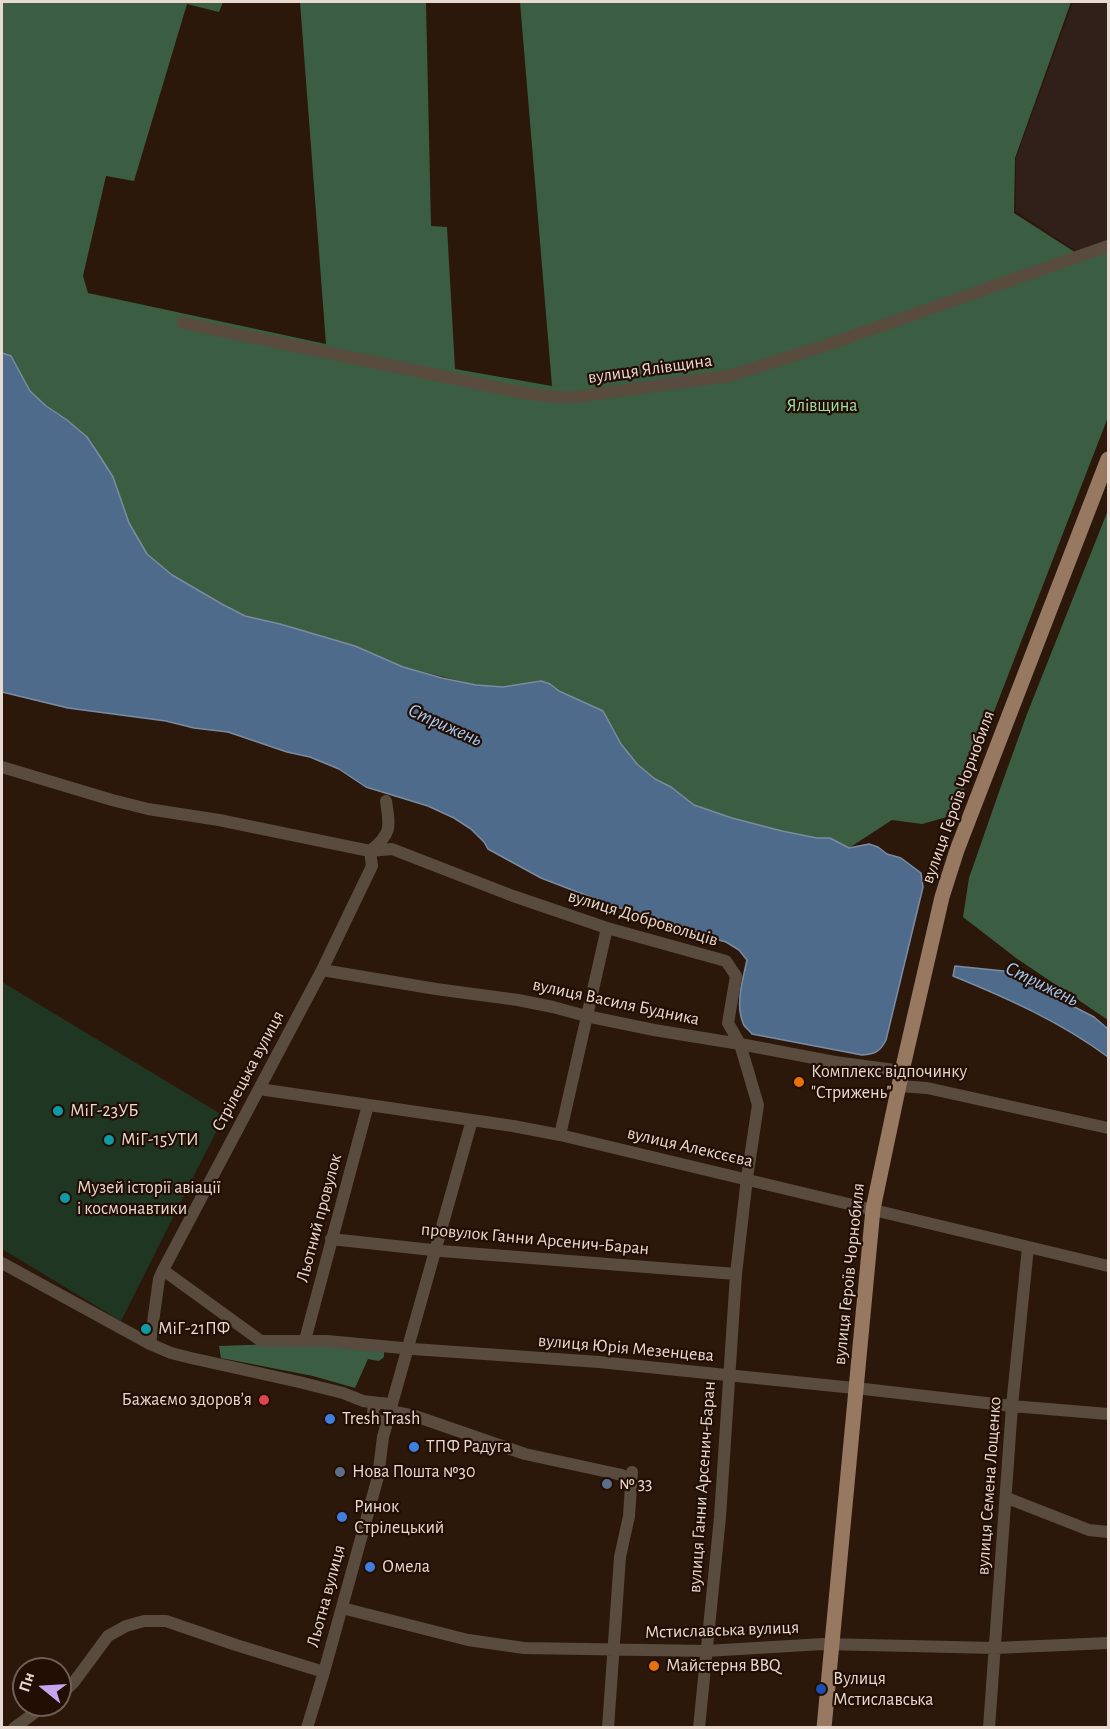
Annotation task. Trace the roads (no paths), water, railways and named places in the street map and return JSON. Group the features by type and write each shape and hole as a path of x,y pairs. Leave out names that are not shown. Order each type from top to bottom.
{"main road":[{"name":"вулиця Героїв Чорнобиля","path":"824,1728 873,1209 901,1078 942,897 957,849 1108,459"}],"street":[{"name":"вулиця Ялівщина","path":"183,323 524,393 577,398 590,394 729,376 839,341 1108,246"},
{"path":"2,767 148,809 219,820 370,851 384,840 390,824 387,801"},
{"name":"вулиця Добровольців","path":"370,851 392,849 513,896 607,928 726,961 736,976 728,1023 740,1044 758,1105 747,1178"},
{"name":"Стрілецька вулиця","path":"150,1344 159,1279 163,1270 322,970 372,866 370,851"},
{"path":"560,1135 607,928"},
{"name":"вулиця Василя Будника","path":"322,970 518,1000 654,1030 835,1062 901,1078 927,1088 1108,1128"},
{"name":"вулиця Алексєєва","path":"259,1089 560,1135 1108,1266"},
{"name":"Льотний провулок","path":"304,1340 368,1105"},
{"name":"Льотна вулиця","path":"307,1728 378,1477 383,1437 381,1411 395,1393 472,1120"},
{"name":"вулиця Ганни Арсенич-Баран","path":"699,1728 720,1516 736,1274 747,1178"},
{"name":"провулок Ганни Арсенич-Баран","path":"331,1239 436,1250 736,1274"},
{"name":"вулиця Семена Лощенко","path":"989,1728 1012,1406 1028,1247"},
{"path":"2,1263 150,1344 171,1353 343,1393 381,1411 415,1416 525,1454 627,1474 629,1516 620,1557 608,1728"},
{"name":"вулиця Юрія Мезенцева","path":"163,1270 261,1341 304,1340 610,1363 1012,1406 1108,1414"},
{"path":"1007,1498 1089,1530 1108,1532"},
{"name":"Мстиславська вулиця","path":"342,1608 468,1640 524,1648 706,1651 831,1644 995,1648 1108,1643"},
{"path":"72,1684 108,1636 126,1626 144,1621 166,1621 324,1672"},
{"path":"14,1728 29,1717"}],"water":[{"name":"Стрижень","path":"2,353 11,356 30,391 87,437 113,477 129,523 147,554 172,575 222,604 245,616 355,646 403,667 442,678 476,685 503,687 541,681 550,684 559,691 603,711 621,744 637,764 694,805 782,831 817,838 830,838 849,848 869,844 887,854 901,858 921,873 923,887 886,1040 882,1047 874,1053 862,1055 752,1034 741,1016 740,992 747,960 739,950 726,942 677,928 541,878 488,849 471,829 454,818 428,806 366,787 339,769 310,757 287,752 228,732 68,708 2,692"},
{"path":"955,966 1004,971 1028,978 1059,999 1094,1017 1108,1029 1108,1057 1072,1033 1033,1012 953,976"}],"place":[{"name":"Комплекс відпочинку \"Стрижень\"","path":"799,1082"},
{"name":"МіГ-23УБ","path":"58,1111"},
{"name":"МіГ-15УТИ","path":"109,1140"},
{"name":"Музей історії авіації і космонавтики","path":"65,1198"},
{"name":"МіГ-21ПФ","path":"146,1329"},
{"name":"Бажаємо здоров’я","path":"264,1400"},
{"name":"Tresh Trash","path":"330,1419"},
{"name":"ТПФ Радуга","path":"414,1447"},
{"name":"Нова Пошта №30","path":"340,1472"},
{"name":"№ 33","path":"607,1484"},
{"name":"Ринок Стрілецький","path":"342,1517"},
{"name":"Омела","path":"370,1567"},
{"name":"Майстерня BBQ","path":"654,1666"},
{"name":"Вулиця Мстиславська","path":"821,1689"}],"park label":[{"name":"Ялівщина","path":"822,406"}]}
